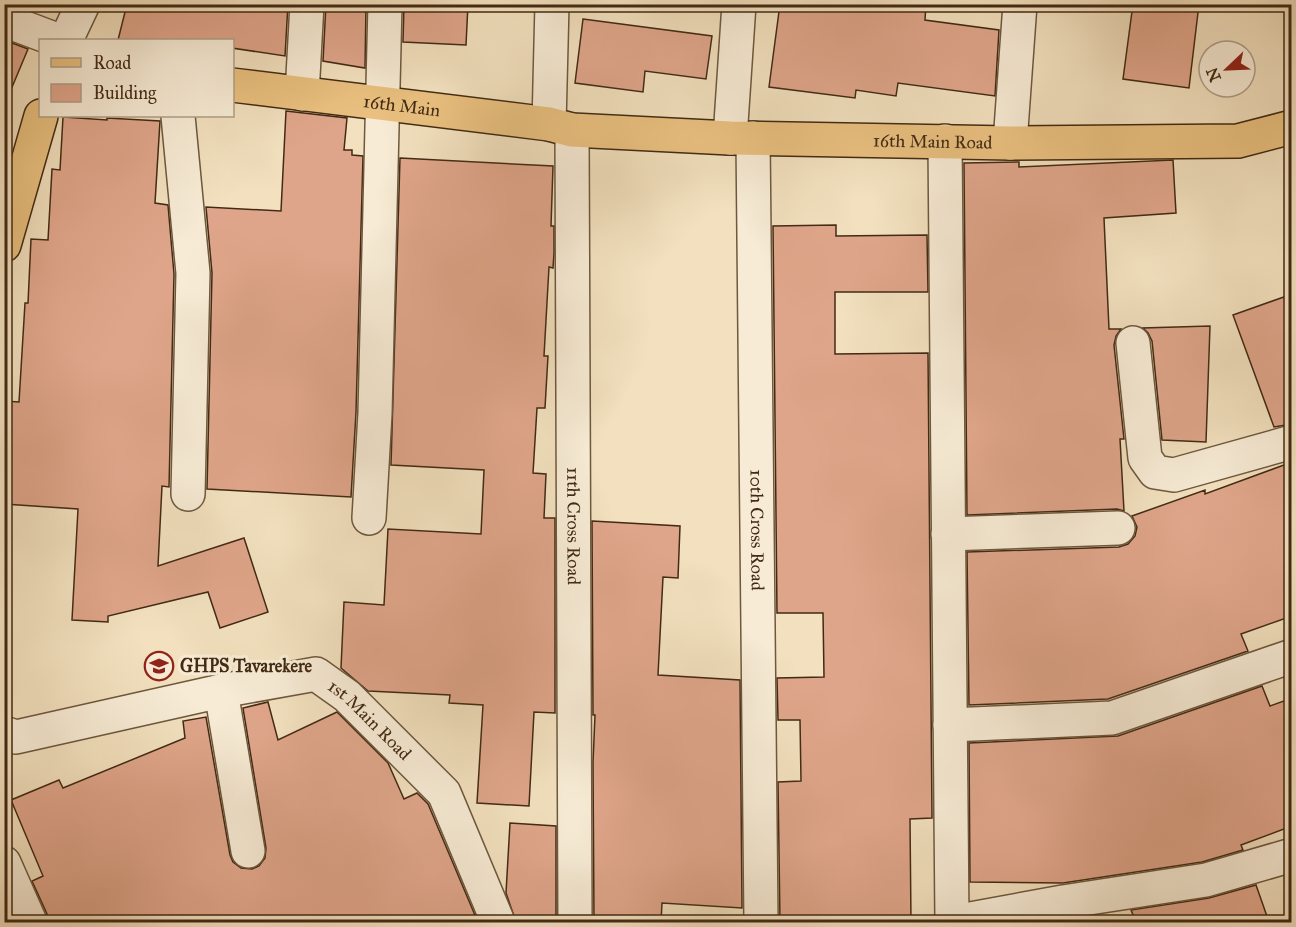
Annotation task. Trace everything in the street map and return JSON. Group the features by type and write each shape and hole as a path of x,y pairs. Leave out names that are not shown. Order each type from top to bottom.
{"main road":[{"name":"16th Main","path":"234,85 560,127"},
{"path":"4,245 15,175 41,117"},
{"name":"16th Main Road","path":"560,127 742,138 1010,143 1238,141 1292,127"}],"street":[{"path":"66,39 83,4"},
{"path":"302,93 307,4"},
{"path":"369,518 375,413 385,4"},
{"name":"11th Cross Road","path":"552,4 560,127 575,922"},
{"name":"10th Cross Road","path":"739,4 761,922"},
{"path":"1010,143 1020,4"},
{"path":"4,20 54,39"},
{"path":"178,117 193,273 188,494"},
{"path":"945,141 953,922 1206,880 1292,855"},
{"path":"1133,343 1145,458 1155,472 1174,475 1292,442"},
{"path":"948,534 1118,528"},
{"path":"950,725 1112,718 1292,656"},
{"name":"1st Main Road","path":"4,733 16,737 221,692 316,674 347,696 444,794 498,922"},
{"path":"221,692 248,850"},
{"path":"4,862 30,922"}],"building":[{"path":"127,4 288,4 285,56 234,48 234,39 118,39"},
{"path":"326,4 366,4 365,68 323,61"},
{"path":"404,4 468,4 466,45 403,42"},
{"path":"780,4 926,4 925,20 999,30 995,96 898,83 896,96 856,90 855,98 769,87"},
{"path":"1133,4 1199,4 1189,88 1123,79"},
{"path":"583,19 712,36 706,79 645,71 643,92 575,83"},
{"path":"4,40 28,49 5,104 4,104"},
{"path":"286,111 347,118 344,150 352,150 352,155 363,156 356,412 351,497 207,489 212,273 206,207 281,211"},
{"path":"63,117 160,121 155,203 168,205 174,274 169,487 162,486 158,566 244,538 268,612 220,628 208,592 108,616 108,622 72,620 78,509 4,504 4,401 19,402 31,239 48,240 52,169 60,170"},
{"path":"400,158 553,166 551,226 554,226 554,253 553,268 549,267 544,356 548,356 545,408 537,408 533,473 546,474 544,518 555,518 555,713 534,712 529,806 477,803 483,705 449,703 450,695 368,691 341,668 344,602 384,605 388,529 481,534 484,470 391,465"},
{"path":"1173,160 1176,213 1104,218 1109,329 1121,329 1114,345 1124,439 1120,439 1124,511 1117,509 967,515 964,163 1019,162 1019,167"},
{"path":"836,225 836,236 927,235 928,292 835,292 835,354 928,353 932,818 910,819 911,922 780,922 778,782 801,781 800,720 778,720 777,678 824,677 823,613 777,613 773,226"},
{"path":"1292,294 1292,424 1274,427 1233,315"},
{"path":"1210,326 1206,442 1162,440 1152,341 1143,328"},
{"path":"1292,462 1292,616 1241,634 1248,651 1108,699 969,705 967,552 1119,547 1128,544 1135,536 1137,527 1132,516 1205,490 1205,494"},
{"path":"592,521 680,526 678,578 663,577 658,675 740,680 742,908 662,903 661,922 594,922 595,715 593,715"},
{"path":"1262,686 1270,706 1292,698 1292,826 1241,845 1243,850 1202,862 1063,883 970,882 969,743 1118,736"},
{"path":"268,702 278,740 337,712 388,763 404,799 417,793 428,804 477,920 470,920 472,922 48,922 47,914 32,881 43,876 11,800 59,780 63,788 185,738 183,721 206,717 230,855 233,862 241,868 252,869 259,866 265,858 266,848 243,708"},
{"path":"510,823 556,826 556,922 516,922 506,893"},
{"path":"1256,885 1269,922 1136,922 1131,910 1209,898"}],"place":[{"name":"GHPS Tavarekere","path":"159,666"}]}
